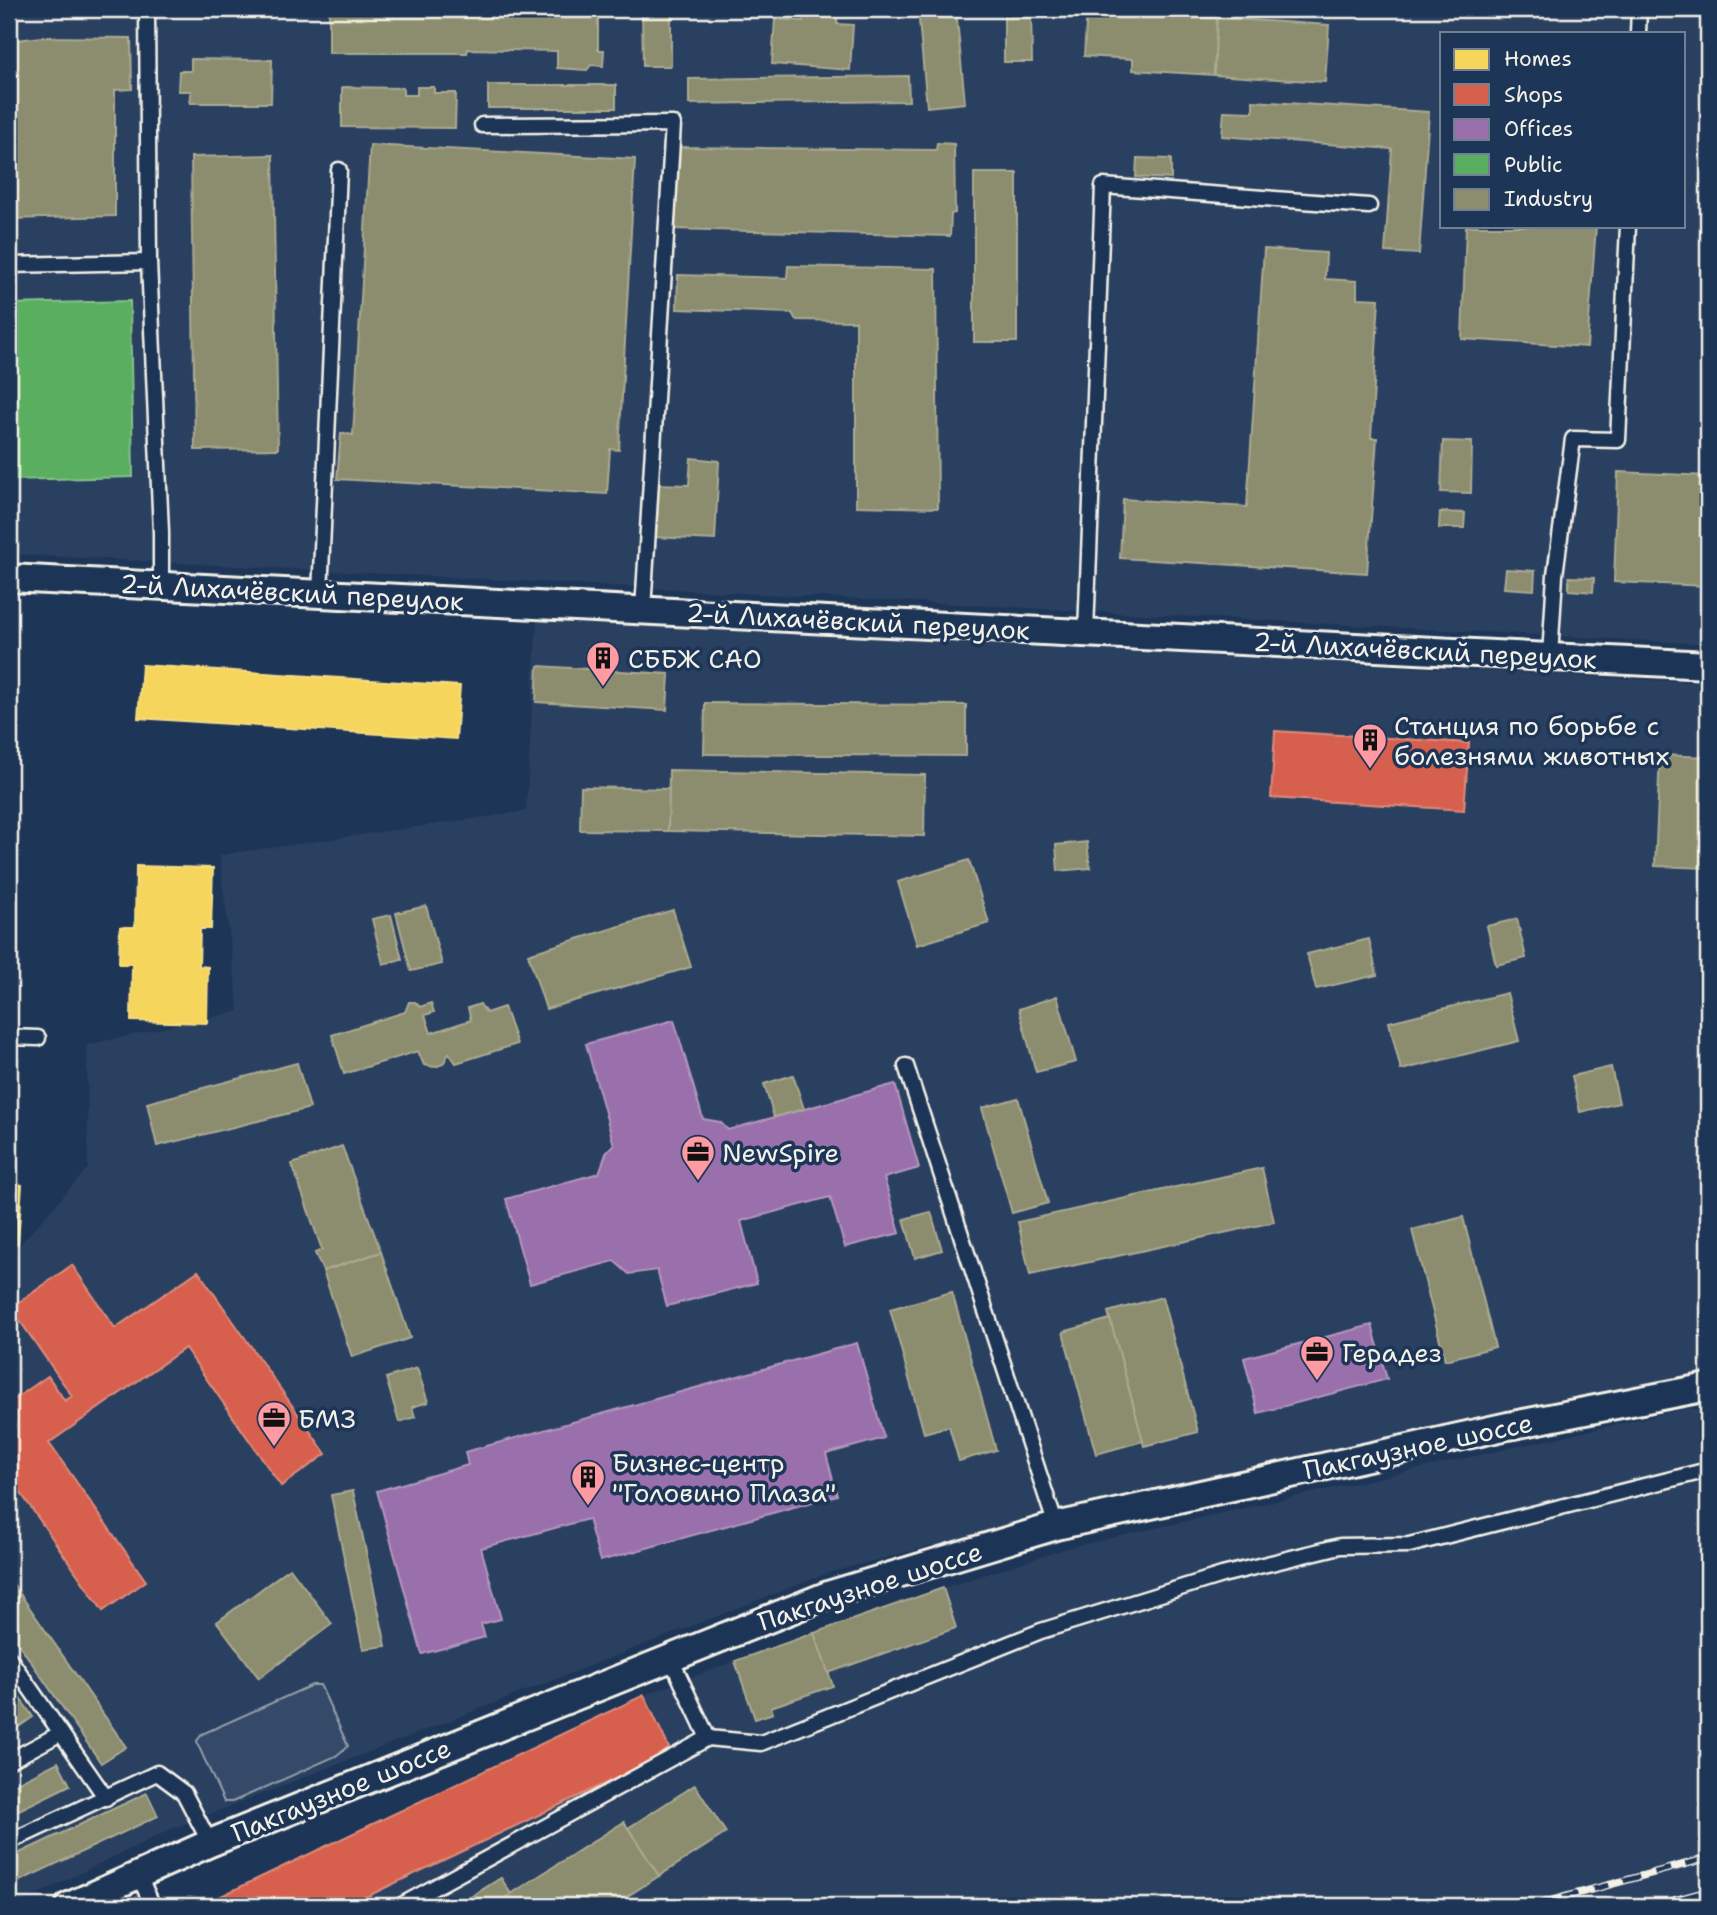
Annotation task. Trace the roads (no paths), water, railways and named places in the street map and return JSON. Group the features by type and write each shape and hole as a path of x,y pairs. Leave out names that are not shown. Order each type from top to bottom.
{"street":[{"name":"2-й Лихачёвский переулок","path":"9,578 1708,665"},
{"name":"Пакгаузное шоссе","path":"69,1906 209,1843 828,1595 1056,1526 1508,1426 1708,1387"}],"lane":[{"path":"147,9 149,262 161,586"},
{"path":"1638,32 1639,9"},
{"path":"482,125 673,124 643,610"},
{"path":"320,594 339,170"},
{"path":"1086,633 1102,186 1369,206"},
{"path":"1550,657 1555,575 1573,439 1618,440 1628,228"},
{"path":"9,265 149,262"},
{"path":"9,1038 38,1038"},
{"path":"906,1066 1056,1526"},
{"path":"400,1906 708,1738 761,1742 1041,1631 1222,1575 1340,1546 1409,1545 1708,1470"},
{"path":"670,1657 708,1738"},
{"path":"9,1658 106,1798"},
{"path":"9,1761 61,1732"},
{"path":"9,1842 157,1773 184,1793 209,1843"},
{"path":"138,1874 153,1906"}],"railway":[{"path":"1531,1906 1708,1858"},
{"path":"1653,1906 1708,1891"}],"place":[{"name":"СББЖ САО","path":"603,688"},
{"name":"Станция по борьбе с болезнями животных","path":"1370,770"},
{"name":"NewSpire","path":"698,1182"},
{"name":"Герадез","path":"1317,1382"},
{"name":"БМЗ","path":"274,1448"},
{"name":"Бизнес-центр \"Головино Плаза\"","path":"588,1507"}]}
